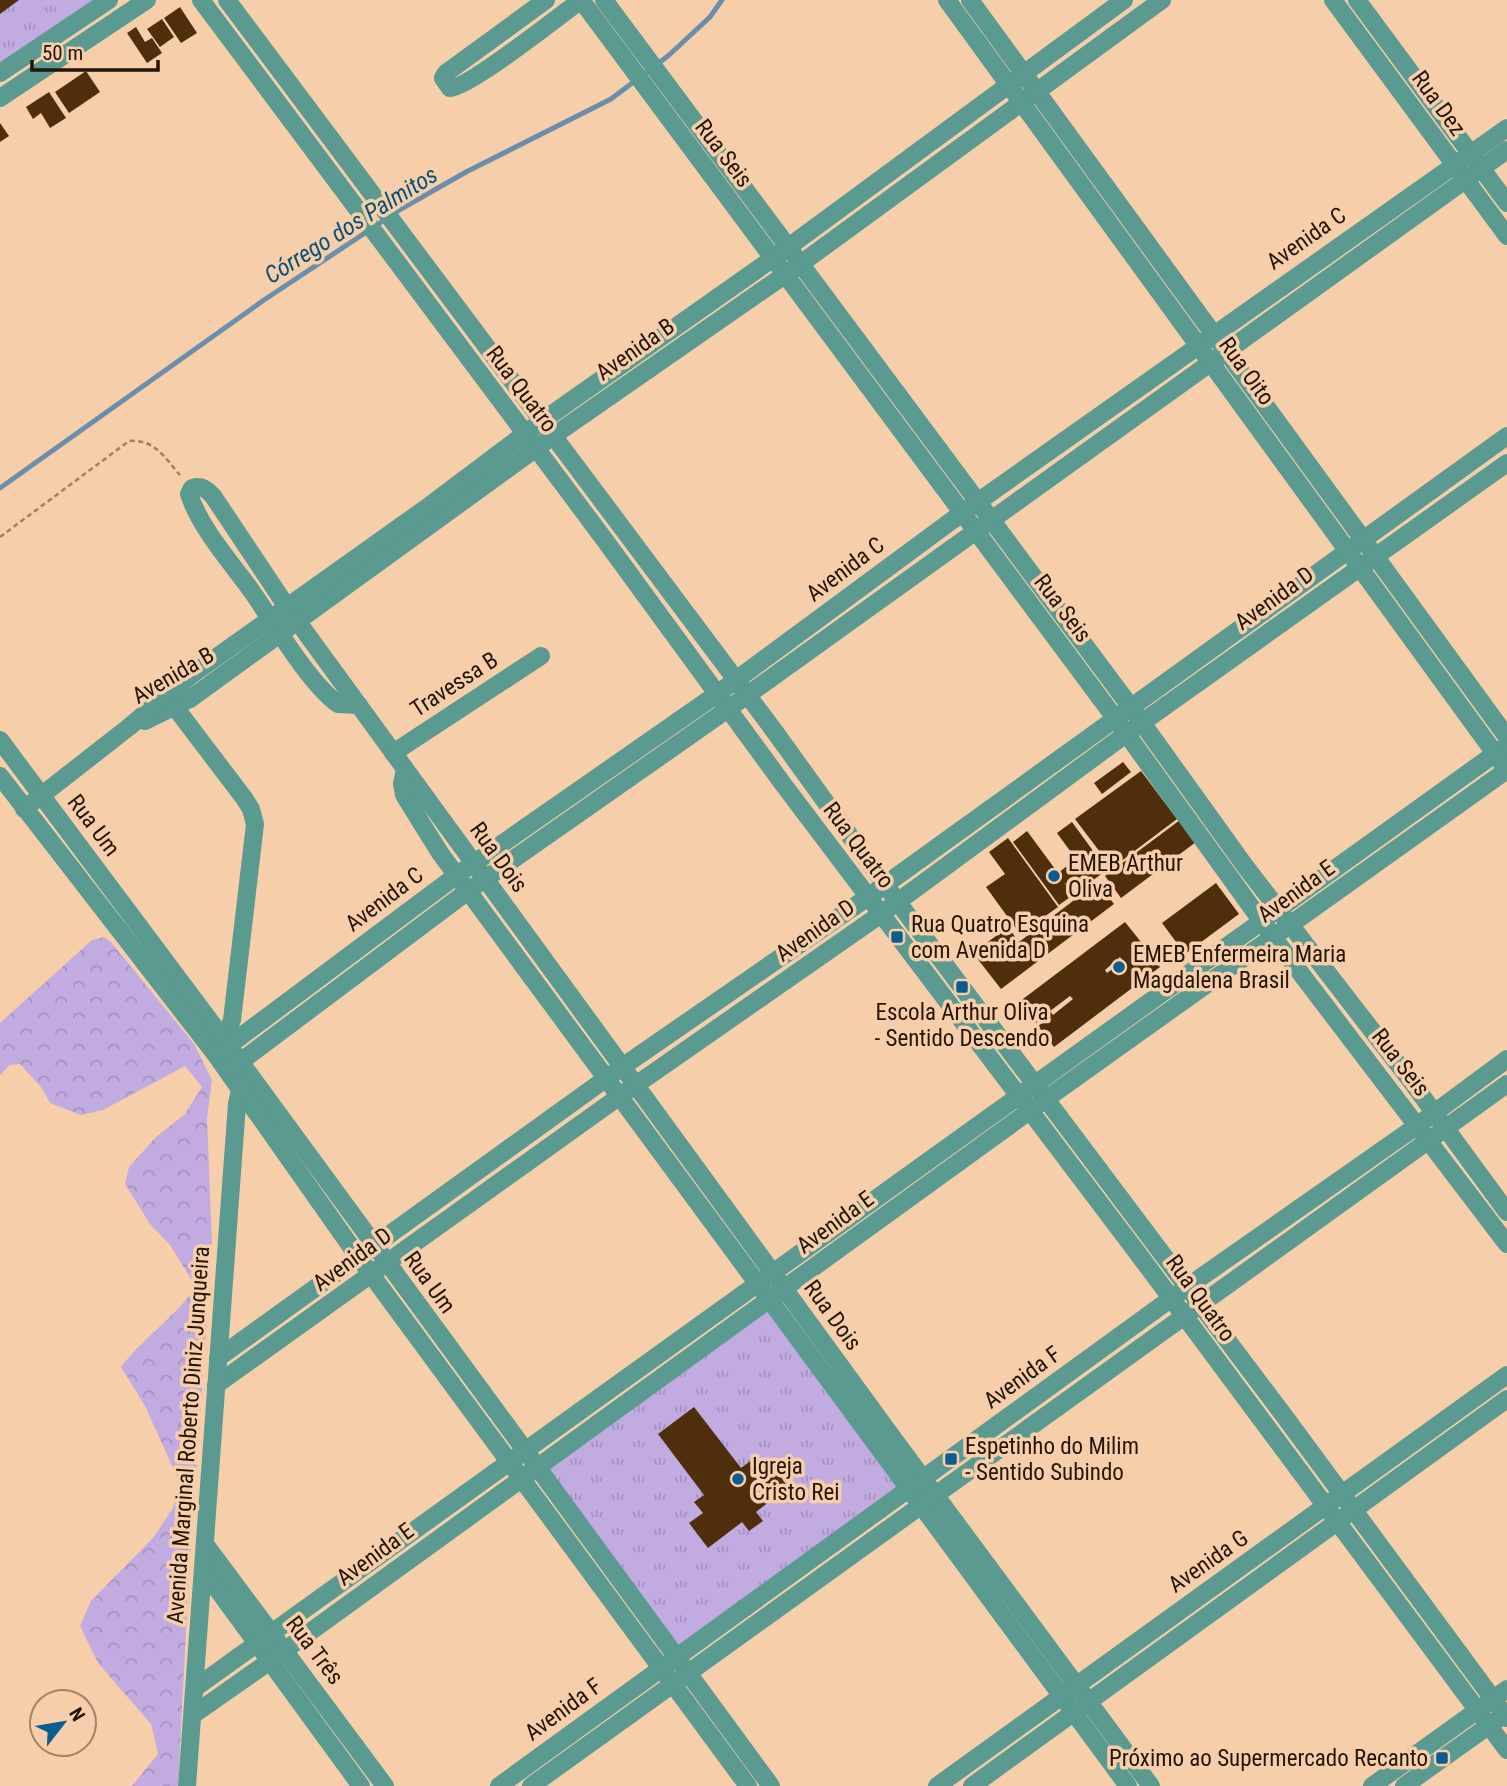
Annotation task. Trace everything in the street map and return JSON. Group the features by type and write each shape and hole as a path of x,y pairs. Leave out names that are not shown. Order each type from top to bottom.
{"street":[{"path":"0,73 109,0"},
{"path":"0,98 147,0"},
{"name":"Rua Quatro","path":"201,0 1507,1750"},
{"name":"Rua Quatro","path":"227,0 1434,1618 1500,1694 1506,1715"},
{"path":"546,0 446,73 443,78 450,88 459,87 581,0"},
{"name":"Rua Seis","path":"581,0 634,71 658,90 787,248 1130,706 1277,909 1507,1212"},
{"name":"Rua Seis","path":"604,0 649,61 658,90 772,259 1115,718 1273,937 1507,1244"},
{"name":"Rua Oito","path":"947,0 1198,345 1218,358 1363,541 1507,737"},
{"name":"Rua Oito","path":"970,0 1212,334 1218,358 1348,551 1501,749 1507,770"},
{"name":"Avenida B","path":"170,702 190,699 281,634 292,615 542,421 772,259 1125,0"},
{"name":"Avenida B","path":"24,808 129,727 170,702 190,676 271,618 292,615 536,449 799,265 1162,0"},
{"name":"Rua Dez","path":"1333,0 1507,236"},
{"name":"Rua Dez","path":"1357,0 1507,203"},
{"name":"Avenida C","path":"239,1074 468,891 723,701 823,640 1465,180 1476,161 1507,128"},
{"path":"322,162 337,149"},
{"name":"Avenida C","path":"741,688 810,626 1212,334 1454,165 1476,161 1507,150"},
{"path":"628,360 639,376"},
{"name":"Avenida D","path":"218,1358 622,1067 868,897 1507,436"},
{"name":"Avenida D","path":"216,1385 372,1276 620,1096 881,914 1126,734 1507,463"},
{"path":"192,488 190,494 201,520 281,634 331,699 338,704 359,705"},
{"name":"Rua Dois","path":"192,488 205,488 213,496 292,615 622,1067 765,1278"},
{"path":"810,626 823,640"},
{"name":"Travessa B","path":"393,753 541,656"},
{"name":"Avenida C","path":"220,1047 474,864 723,701"},
{"path":"170,702 244,798 251,809 255,824 232,1020 220,1047"},
{"name":"Rua Um","path":"0,740 239,1074 359,1258 509,1463 680,1679 771,1786"},
{"name":"Avenida E","path":"194,1688 1501,749"},
{"name":"Rua Dois","path":"405,769 402,784 410,808 457,876 620,1096 765,1278 1069,1690 1128,1786"},
{"name":"Avenida E","path":"193,1715 1507,770"},
{"name":"Rua Um","path":"0,776 220,1047"},
{"name":"Avenida F","path":"499,1786 1187,1287 1418,1125 1507,1059"},
{"name":"Rua Um","path":"239,1074 375,1247 536,1468 668,1663"},
{"name":"Avenida Marginal Roberto Diniz Junqueira","path":"187,1786 239,1074"},
{"name":"Avenida F","path":"531,1786 1507,1084"},
{"path":"642,1366 654,1383"},
{"name":"Avenida G","path":"937,1786 1343,1496 1507,1375"},
{"name":"Avenida G","path":"972,1786 1507,1399"},
{"path":"1295,1467 1312,1454"},
{"path":"451,1505 463,1521"},
{"name":"Rua Três","path":"205,1544 360,1786"},
{"name":"Rua Três","path":"204,1571 265,1639"},
{"path":"1222,1581 1235,1596"},
{"path":"1419,1632 1434,1618"},
{"name":"Rua Três","path":"277,1656 385,1786"},
{"name":"Rua Um","path":"680,1679 748,1786"},
{"path":"1372,1786 1391,1780 1423,1749 1500,1694"},
{"name":"Rua Dois","path":"1081,1707 1151,1786"},
{"path":"1404,1786 1506,1715"},
{"path":"1423,1749 1434,1764"},
{"path":"961,1769 972,1786"}],"path":[{"path":"0,537 129,441 141,440 153,445 192,488"}],"green space":[{"path":"0,0 99,0 0,66"},
{"path":"104,937 111,942 194,1044 212,1080 207,1119 212,1244 188,1593 178,1786 132,1786 158,1754 151,1724 98,1663 80,1626 91,1601 153,1538 173,1508 180,1483 145,1406 121,1367 196,1287 170,1245 150,1224 125,1184 129,1167 156,1137 185,1114 202,1087 185,1066 103,1110 81,1115 50,1103 41,1087 20,1064 10,1065 0,1075 0,1023 92,940"},
{"path":"770,1300 910,1489 676,1657 537,1468"}],"building":[{"path":"0,0 19,0 0,14"},
{"path":"180,7 197,33 181,43 164,18"},
{"path":"162,19 174,37 160,47 147,29"},
{"path":"136,27 145,42 152,38 162,53 147,63 127,33"},
{"path":"86,71 100,92 69,113 55,92"},
{"path":"49,92 66,118 50,128 41,113 33,119 26,107"},
{"path":"0,123 9,136 0,142"},
{"path":"1123,762 1131,772 1102,794 1094,783"},
{"path":"1141,771 1177,819 1112,868 1075,819"},
{"path":"1180,820 1196,842 1121,898 1105,876"},
{"path":"1072,822 1107,870 1074,894 1063,881 1073,895 1059,905 1013,842 1027,831 1058,873 1076,859 1057,833"},
{"path":"1008,838 1058,907 1020,934 986,887 1005,874 989,852"},
{"path":"1098,882 1114,904 1001,989 973,953 1008,927 1019,942"},
{"path":"1216,883 1239,914 1185,954 1162,923"},
{"path":"1125,922 1141,942 1133,949 1136,952 1144,946 1160,967 1054,1047 1038,1026 1044,1022 1041,1019 1036,1023 1019,1002","holes":["1120,957 1123,961 1107,973 1105,970","1070,996 1073,999 1053,1015 1050,1011"]},
{"name":"Igreja Cristo Rei","path":"694,1407 741,1468 752,1460 762,1472 772,1465 788,1487 756,1512 763,1521 749,1531 742,1522 708,1548 689,1523 703,1513 694,1502 704,1495 658,1434"}],"waterway":[{"name":"Córrego dos Palmitos","path":"0,488 264,300 401,209 466,172 611,99 668,56 710,17 722,0"}],"place":[{"name":"EMEB Arthur Oliva","path":"1054,876"},
{"name":"Rua Quatro Esquina com Avenida D","path":"897,937"},
{"name":"EMEB Enfermeira Maria Magdalena Brasil","path":"1119,967"},
{"name":"Escola Arthur Oliva - Sentido Descendo","path":"962,987"},
{"name":"Espetinho do Milim - Sentido Subindo","path":"951,1459"},
{"name":"Igreja Cristo Rei","path":"738,1479"},
{"name":"Próximo ao Supermercado Recanto","path":"1442,1758"}]}
